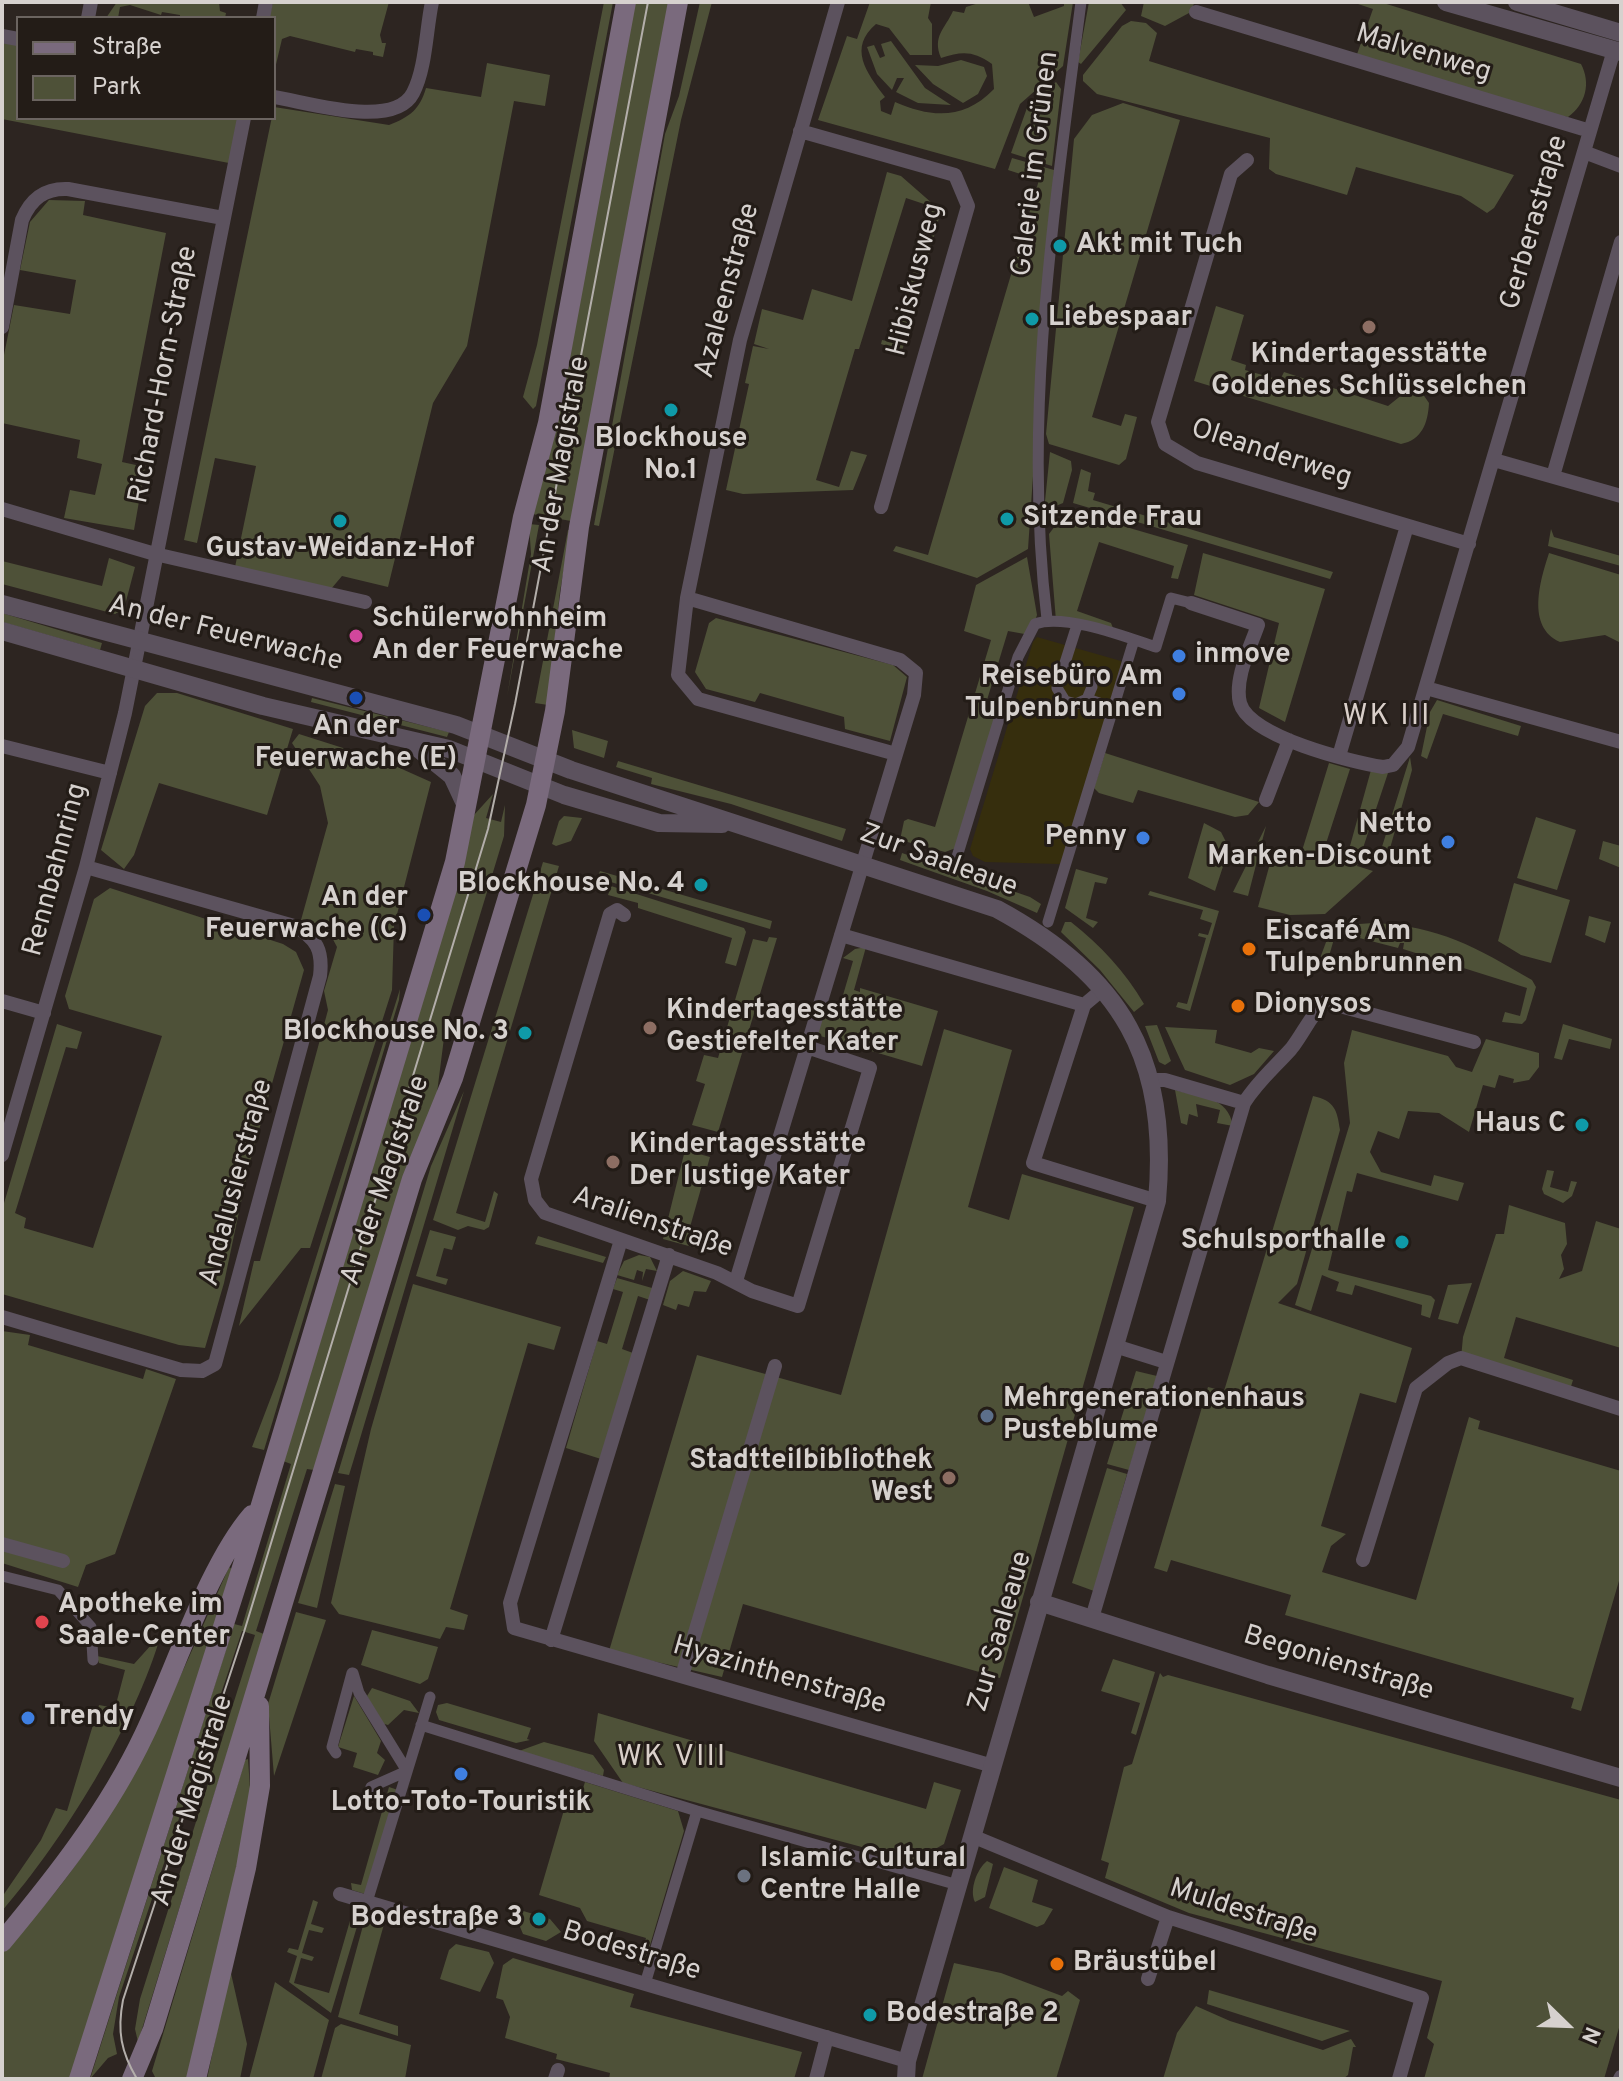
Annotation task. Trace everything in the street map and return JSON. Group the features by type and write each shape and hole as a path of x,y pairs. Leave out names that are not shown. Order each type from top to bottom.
{"main road":[{"name":"An der Magistrale","path":"79,2079 260,1506 455,862 520,532 548,423 626,2"},
{"name":"An der Magistrale","path":"132,2079 153,2029 412,1179 453,1078 495,946 540,786 560,681 566,608 579,527 678,2"},
{"path":"2,1942 75,1852 99,1815 148,1727 224,1557 260,1506"},
{"path":"196,2079 246,1868 260,1786 259,1681"}],"street":[{"path":"276,97 372,113 399,107 415,91 432,2"},
{"name":"Azaleenstraße","path":"838,2 740,340 687,598 678,675 698,699 896,754"},
{"name":"Galerie im Grünen","path":"1047,619 1038,528 1045,308 1081,2"},
{"path":"1446,2 1619,39"},
{"path":"1517,2 1619,39"},
{"name":"Malvenweg","path":"1196,12 1590,131"},
{"name":"Gerberastraße","path":"1339,756 1365,764 1393,765 1408,747 1619,39"},
{"name":"Richard-Horn-Straße","path":"139,644 244,120"},
{"name":"Hibiskusweg","path":"800,131 955,175 968,206 881,507"},
{"path":"1584,152 1621,166"},
{"name":"Oleanderweg","path":"1247,160 1231,174 1158,422 1165,444 1197,463 1469,544"},
{"path":"2,327 22,220 30,204 43,193 68,189 223,218"},
{"path":"1553,476 1621,242"},
{"path":"1494,460 1621,496"},
{"path":"2,509 155,554 365,602"},
{"path":"956,860 1026,634 1035,624 1047,619 1156,647 1171,598 1258,625 1239,682 1239,701 1244,713 1289,740 1339,756 1407,526"},
{"path":"687,598 900,660 916,673 914,695 736,1281"},
{"name":"An der Feuerwache","path":"2,604 139,644 481,733"},
{"path":"1077,625 1057,688 1061,699 1076,704 1087,699 1114,708"},
{"name":"An der Feuerwache","path":"2,631 134,671 476,758"},
{"path":"1048,922 1134,640"},
{"name":"Rennbahnring","path":"2,1155 86,867 139,644"},
{"path":"1065,665 1088,677 1092,687 1087,699"},
{"path":"1426,688 1621,742"},
{"name":"Zur Saaleaue","path":"481,733 545,759 997,909 1041,933 1103,989 1135,1034 1152,1080 1160,1147 1157,1201 906,2070"},
{"path":"406,740 444,766 459,786 466,806"},
{"path":"1266,800 1289,740"},
{"path":"2,746 110,773"},
{"name":"Zur Saaleaue","path":"476,758 540,786 659,823 733,823"},
{"name":"Andalusierstraße","path":"2,1319 181,1370 202,1371 215,1364 320,976 321,953 316,941 294,926 86,867"},
{"name":"Aralienstraße","path":"624,915 617,910 610,914 531,1179 535,1200 545,1213 669,1255 736,1281 776,1301 798,1306 870,1068 807,1047"},
{"path":"841,935 1084,1005"},
{"path":"1103,989 1084,1005 1033,1163 1157,1201"},
{"path":"2,1001 44,1013"},
{"path":"1092,1618 1244,1103 1260,1079 1293,1047 1310,1017 1325,1002 1474,1042"},
{"path":"1152,1080 1165,1080 1244,1103"},
{"name":"Hyazinthenstraße","path":"621,1240 510,1603 514,1628 993,1766"},
{"path":"551,1640 669,1255"},
{"path":"1115,1346 1166,1362"},
{"path":"1363,1560 1416,1388 1448,1363 1461,1358 1621,1409"},
{"path":"682,1676 775,1366"},
{"path":"2,1544 63,1561"},
{"path":"2,1576 58,1590 91,1627 93,1660"},
{"name":"Begonienstraße","path":"1039,1602 1268,1675 1621,1778"},
{"path":"336,1753 332,1747 353,1673 359,1693 407,1771"},
{"path":"367,1902 430,1697"},
{"path":"421,1725 697,1811 958,1885"},
{"path":"371,1787 407,1771"},
{"path":"645,1984 697,1811"},
{"name":"Muldestraße","path":"972,1836 1168,1917 1422,1998 1399,2079"},
{"name":"Bodestraße","path":"340,1894 827,2037 906,2070"},
{"path":"1148,1979 1168,1917"},
{"path":"816,2079 827,2037"}],"green space":[{"path":"117,2 219,2 220,11 226,13 225,16 180,16 162,12 161,15 130,5 120,7 118,16 107,16"},
{"path":"273,2 389,2 380,35 382,43 386,43 383,57 373,55 373,52 356,49 355,52 290,36 282,39 276,64 276,16 270,16"},
{"path":"604,2 613,2 533,409 523,397 537,345"},
{"path":"635,2 670,2 571,521 532,514"},
{"path":"700,2 712,2 681,120 599,526 594,525 665,134 679,96"},
{"path":"870,2 931,2 928,18 932,24 932,55 910,55 889,28 876,24 863,42 866,69 885,97 880,101 881,111 891,115 895,102 935,113 959,111 983,99 994,89 992,64 968,54 941,58 939,38 953,11 964,13 966,7 982,2 1028,2 1034,17 1064,6 1064,2 1073,2 1063,66 1020,104 995,169 818,120 847,36 857,39"},
{"path":"1089,2 1120,2 1126,10 1081,64 1078,62"},
{"path":"1144,2 1195,2 1189,13 1165,26 1141,16"},
{"path":"1352,2 1380,2 1581,64 1586,78 1583,100 1568,117 1552,115 1356,57 1373,9"},
{"path":"1131,21 1146,23 1157,33 1149,61 1514,175 1494,208 1487,213 1461,196 1356,167 1347,195 1276,174 1269,169 1270,138 1097,94 1083,81 1083,75 1122,26"},
{"path":"2,36 16,39 16,120 244,120 234,164 2,119"},
{"path":"891,41 925,88 951,105 918,103 896,92 904,78 897,78 892,90 877,74 867,47 874,45 880,58 885,56 881,44"},
{"path":"961,60 984,67 987,76 978,94 963,103 933,84 915,65 938,66"},
{"path":"487,63 550,75 545,106 514,101 467,346 433,403 388,587 342,576 331,589 235,567 256,466 215,458 197,543 184,540 271,120 276,120 276,107 389,125 413,111 421,102 426,88 481,97"},
{"path":"1056,82 1061,89 1052,166 1011,153 1028,105"},
{"path":"1123,103 1180,120 1092,417 1121,426 1125,414 1137,417 1126,459 1119,465 1049,444 1046,434 1074,139 1092,115"},
{"path":"1012,158 1054,170 1028,549 977,578 893,551 896,546 928,555 1039,180 1008,170"},
{"path":"887,172 901,176 941,211 902,351 881,344 882,340 892,342 933,207 906,198 859,349 855,349 816,480 839,487 851,451 867,455 853,490 743,494 726,490 749,384 745,383 753,346 769,349 754,344 762,309 803,320 812,289 852,301"},
{"path":"49,200 85,201 83,215 166,233 122,462 145,467 134,530 64,518 70,490 95,495 102,464 77,458 80,440 2,423 2,365 14,305 70,314 76,280 20,270 30,222"},
{"path":"1216,306 1244,315 1231,360 1246,365 1245,370 1280,380 1284,372 1388,406 1413,386 1418,387 1429,403 1419,435 1401,444 1194,381"},
{"path":"1050,452 1071,461 1072,470 1063,503 1044,511"},
{"path":"1081,469 1091,473 1088,491 1095,493 1093,500 1333,572 1330,579 1073,503"},
{"path":"1078,513 1188,545 1178,579 1171,578 1174,566 1099,542 1077,611 1111,623 1113,628 1056,621 1049,534 1061,518"},
{"path":"529,524 539,525 507,697 531,554"},
{"path":"1551,529 1554,537 1621,556 1621,566 1548,546"},
{"path":"568,530 571,530 560,591 548,705 535,703"},
{"path":"1203,553 1325,589 1285,722 1259,708 1279,623 1194,595"},
{"path":"1549,553 1621,575 1621,643 1605,635 1560,642 1549,635 1539,615 1538,602"},
{"path":"1027,557 1037,615 1030,635 1008,631 987,700 993,702 989,714 995,717 956,848 945,852 900,840 904,821 908,819 935,827 991,640 964,631 976,585"},
{"path":"109,558 135,567 124,609 115,614 2,584 2,561 102,586"},
{"path":"2,613 102,643 100,650 2,622"},
{"path":"716,618 893,665 907,677 890,741 845,729 844,717 760,693 755,702 706,689 695,672 709,623"},
{"path":"157,693 177,693 293,729 267,815 159,783 134,855 124,869 101,850 145,706"},
{"path":"312,698 449,732 447,737 311,702"},
{"path":"1437,700 1521,726 1518,736 1443,714 1427,759 1421,756 1430,712"},
{"path":"572,730 608,741 604,758 574,748"},
{"path":"299,734 384,761 431,782 394,926 392,990 310,1248 301,1248 239,1326 254,1261 260,1261 328,1010 324,991 337,947 326,926 301,920 328,823 320,786 292,743"},
{"path":"1105,753 1259,802 1248,815 1235,817 1138,790 1133,803 1099,793 1094,788"},
{"path":"1410,757 1412,770 1389,852 1381,850"},
{"path":"618,761 846,829 842,841 731,804 651,784 652,778 616,767"},
{"path":"1329,763 1350,769 1321,859 1345,864 1371,770 1388,773 1357,866 1373,871 1325,914 1290,915 1258,907 1274,849 1301,854"},
{"path":"493,794 486,818 501,822 505,805 504,836 445,1030 437,1093 314,1470 307,1469 256,1631 264,1634 138,2042 135,2029 140,1999 255,1635 242,1631 119,1997 113,2034 117,2054 108,2058 90,2079 234,1624 242,1626 291,1464 283,1461 474,815"},
{"path":"564,816 582,818 571,841 556,846 552,844 559,821"},
{"path":"1536,817 1576,830 1557,890 1517,878"},
{"path":"1204,823 1221,832 1229,848 1215,891 1188,878"},
{"path":"1266,826 1248,896 1233,892"},
{"path":"1603,841 1621,846 1621,868 1599,859"},
{"path":"902,853 1030,897 1041,904 1037,913 987,891 900,860"},
{"path":"543,862 559,866 456,1213 485,1222 494,1191 498,1194 489,1227 484,1230 468,1226 458,1230 433,1220"},
{"path":"1076,869 1108,878 1106,884 1095,882 1086,918 1098,922 1093,928 1065,908"},
{"path":"600,871 772,921 770,929 597,878"},
{"path":"1514,883 1570,900 1551,963 1521,955 1498,941"},
{"path":"611,886 744,928 746,932 736,966 725,963 732,938 638,908 638,903 608,895"},
{"path":"110,888 283,944 296,952 304,970 248,1169 224,1283 205,1348 179,1345 2,1294 2,1210 57,1024 82,1032 77,1049 66,1047 15,1213 26,1218 24,1228 93,1248 162,1036 69,1009 65,996 94,899"},
{"path":"1150,891 1219,911 1190,1011 1176,1007 1178,1002 1187,1004 1206,938 1198,936 1199,933 1208,935 1212,923 1200,919 1203,910 1148,895"},
{"path":"1589,916 1611,922 1605,943 1585,935"},
{"path":"1065,922 1071,922 1102,950 1144,1004 1134,1012 1100,970 1061,932"},
{"path":"1373,923 1418,929 1456,940 1532,980 1536,987 1526,1020 1522,1024 1502,1022 1505,1012 1520,1016 1527,988 1403,949 1404,943 1400,943 1398,948 1336,932 1325,970 1321,969 1319,961 1332,926"},
{"path":"769,937 777,938 718,1132 692,1125 705,1084 696,1081 704,1055 718,1058 753,939 767,942"},
{"path":"866,947 854,990 860,992 860,988 938,1011 922,1066 817,1035 822,1014 836,1019 853,961 843,958 855,949"},
{"path":"400,989 264,1450 252,1447 278,1379"},
{"path":"1563,1024 1612,1039 1610,1049 1569,1039 1562,1060 1554,1058"},
{"path":"1157,1025 1171,1061 1165,1065 1159,1062 1145,1026"},
{"path":"1165,1027 1217,1030 1215,1043 1251,1053 1259,1048 1274,1051 1254,1074 1230,1085 1185,1070"},
{"path":"944,1029 1012,1050 968,1207 1009,1220 1022,1174 1134,1207 1000,1678 743,1604 722,1677 609,1651 697,1355 841,1395"},
{"path":"1352,1030 1448,1056 1456,1067 1472,1072 1486,1039 1539,1053 1539,1067 1529,1080 1513,1083 1514,1079 1499,1075 1495,1088 1483,1085 1469,1132 1439,1113 1408,1111 1399,1139 1378,1131 1370,1152 1381,1172 1431,1186 1434,1175 1464,1183 1458,1201 1357,1173 1352,1192 1347,1191 1328,1270 1431,1296 1435,1300 1430,1318 1421,1315 1422,1305 1355,1285 1352,1295 1336,1291 1339,1282 1322,1275 1311,1311 1295,1305 1350,1123 1344,1063"},
{"path":"1175,1090 1219,1103 1230,1116 1233,1126 1217,1123 1220,1110 1196,1104 1198,1117 1189,1114 1187,1125 1181,1123"},
{"path":"464,1091 349,1475 338,1473 431,1166"},
{"path":"1313,1096 1334,1107 1340,1130 1297,1284 1278,1303 1412,1348 1396,1403 1360,1393 1321,1526 1346,1534 1331,1546 1322,1572 1416,1600 1469,1417 1480,1421 1478,1429 1621,1471 1621,1574 1581,1711 1571,1708 1574,1698 1285,1615 1291,1595 1171,1560 1167,1572 1154,1568 1208,1387 1224,1391"},
{"path":"685,1150 710,1157 690,1227 703,1231 696,1248 663,1239"},
{"path":"1547,1170 1554,1171 1550,1187 1568,1192 1571,1181 1577,1182 1572,1196 1563,1203 1544,1194 1542,1189"},
{"path":"1509,1205 1565,1223 1567,1244 1561,1255 1564,1269 1559,1279 1582,1271 1596,1221 1621,1229 1621,1348 1516,1317 1504,1358 1573,1380 1569,1393 1461,1358 1463,1337 1496,1234 1504,1234"},
{"path":"430,1230 456,1237 452,1250 444,1248 436,1276 448,1279 446,1285 416,1276"},
{"path":"538,1236 606,1257 603,1263 535,1244"},
{"path":"639,1255 650,1257 657,1271 646,1269 642,1281 643,1272 637,1270 634,1280 617,1275 624,1261"},
{"path":"683,1271 711,1281 706,1292 694,1291 689,1307 678,1304 676,1310 663,1305 670,1281"},
{"path":"617,1278 652,1288 650,1300 638,1296 622,1349 633,1353 601,1459 566,1448 597,1341 607,1344 623,1292 613,1289"},
{"path":"1472,1283 1458,1324 1438,1319 1448,1285"},
{"path":"413,1284 561,1327 554,1350 528,1343 450,1609 468,1615 464,1630 446,1627 440,1639 339,1614 331,1603 371,1429"},
{"path":"2,1331 30,1335 28,1345 143,1379 146,1369 176,1379 115,1554 86,1565 78,1587 2,1563"},
{"path":"1136,1371 1157,1376 1129,1470 1107,1464"},
{"path":"1107,1468 1127,1474 1094,1591 1072,1583"},
{"path":"335,1484 345,1486 317,1608 298,1603"},
{"path":"229,1567 233,1570 70,2079 2,2079 2,1953 69,1875 100,1829 160,1719"},
{"path":"296,1612 326,1620 274,1776 268,1704"},
{"path":"372,1630 438,1647 428,1679 420,1684 361,1665"},
{"path":"161,1634 134,1705 95,1780 49,1851 2,1911 2,1897 41,1840 56,1808 67,1811 99,1705 115,1708 125,1670 99,1663 97,1656 134,1664"},
{"path":"1113,1659 1155,1672 1136,1735 1131,1733 1140,1703 1101,1691"},
{"path":"1160,1673 1163,1677 1168,1675 1621,1800 1621,2021 1604,2079 1424,2079 1434,2044 1427,2038 1442,1981 1189,1913 1105,1878 1109,1863 1101,1860 1124,1767 1132,1764"},
{"path":"372,1688 410,1701 419,1713 404,1710 388,1725 381,1723 367,1696"},
{"path":"354,1696 381,1741 377,1753 385,1760 378,1775 353,1767 357,1753 338,1747"},
{"path":"447,1703 531,1728 527,1739 530,1740 516,1743 439,1720 436,1712 438,1705"},
{"path":"598,1713 926,1809 934,1782 961,1790 944,1844 914,1861 623,1783 594,1741"},
{"path":"544,1742 593,1755 604,1770 603,1776 519,1751"},
{"path":"248,1759 251,1803 190,2079 156,2079 152,2071 245,1760"},
{"path":"585,1782 678,1811 684,1831 645,1962 638,1965 646,1938 587,1921 580,1908 539,1895 564,1810 575,1813"},
{"path":"389,1787 398,1790 365,1894 352,1890 351,1883 361,1885"},
{"path":"987,1861 993,1864 985,1897 975,1902 975,1880"},
{"path":"1004,1867 1038,1880 1032,1902 1053,1909 1044,1924 1037,1927 989,1908"},
{"path":"313,1900 318,1902 311,1924 324,1928 322,1933 309,1930 302,1953 314,1957 312,1961 301,1958 294,1983 329,1993 354,1907 362,1910 331,2013 289,1982 297,1956 287,1952 289,1948 298,1950"},
{"path":"520,1910 550,1919 561,1932 546,1941 523,1934 518,1922"},
{"path":"367,1911 386,1917 359,2014 398,2026 398,2036 338,2017"},
{"path":"456,1944 489,1952 494,1963 480,1992 440,1979 449,1950"},
{"path":"513,1958 634,1994 630,2007 802,2052 794,2079 609,2079 610,2073 556,2059 557,2054 505,2038 510,2017 503,2000 496,1998 503,1965"},
{"path":"954,1963 1001,1973 1062,1996 1068,1991 1080,2000 1056,2079 922,2079"},
{"path":"230,1969 247,2044 240,2079 207,2079"},
{"path":"275,1982 329,2020 313,2079 249,2079"},
{"path":"1209,1990 1350,2031 1322,2041 1207,2004"},
{"path":"1196,2006 1230,2021 1323,2050 1351,2039 1356,2047 1353,2047 1348,2075 1343,2079 1163,2079 1177,2033"},
{"path":"341,2024 411,2045 405,2079 321,2079 335,2028"}],"sand":[{"path":"1037,637 1121,661 1122,665 1068,860 1059,864 985,862 973,856 970,849"}],"tram line":[{"path":"137,2079 122,2041 120,2022 123,2000 244,1632 488,829 515,704 648,2"}],"place":[{"name":"Akt mit Tuch","path":"1060,246"},
{"name":"Liebespaar","path":"1032,319"},
{"name":"Kindertagesstätte Goldenes Schlüsselchen","path":"1369,327"},
{"name":"Blockhouse No.1","path":"671,410"},
{"name":"Sitzende Frau","path":"1007,519"},
{"name":"Gustav-Weidanz-Hof","path":"340,521"},
{"name":"Schülerwohnheim An der Feuerwache","path":"356,636"},
{"name":"inmove","path":"1179,656"},
{"name":"Reisebüro Am Tulpenbrunnen","path":"1179,694"},
{"name":"An der Feuerwache (E)","path":"356,698"},
{"name":"Penny","path":"1143,838"},
{"name":"Netto Marken-Discount","path":"1448,842"},
{"name":"Blockhouse No. 4","path":"701,885"},
{"name":"An der Feuerwache (C)","path":"424,915"},
{"name":"Eiscafé Am Tulpenbrunnen","path":"1249,949"},
{"name":"Dionysos","path":"1238,1006"},
{"name":"Kindertagesstätte Gestiefelter Kater","path":"650,1028"},
{"name":"Blockhouse No. 3","path":"525,1033"},
{"name":"Haus C","path":"1582,1125"},
{"name":"Kindertagesstätte Der lustige Kater","path":"613,1162"},
{"name":"Schulsporthalle","path":"1402,1242"},
{"name":"Mehrgenerationenhaus Pusteblume","path":"987,1416"},
{"name":"Stadtteilbibliothek West","path":"949,1478"},
{"name":"Apotheke im Saale-Center","path":"42,1622"},
{"name":"Trendy","path":"28,1718"},
{"name":"Lotto-Toto-Touristik","path":"461,1774"},
{"name":"Islamic Cultural Centre Halle","path":"744,1876"},
{"name":"Bodestraße 3","path":"539,1919"},
{"name":"Bräustübel","path":"1057,1964"},
{"name":"Bodestraße 2","path":"870,2015"}],"district":[{"name":"WK III","path":"1387,718"},
{"name":"WK VIII","path":"672,1759"}]}
